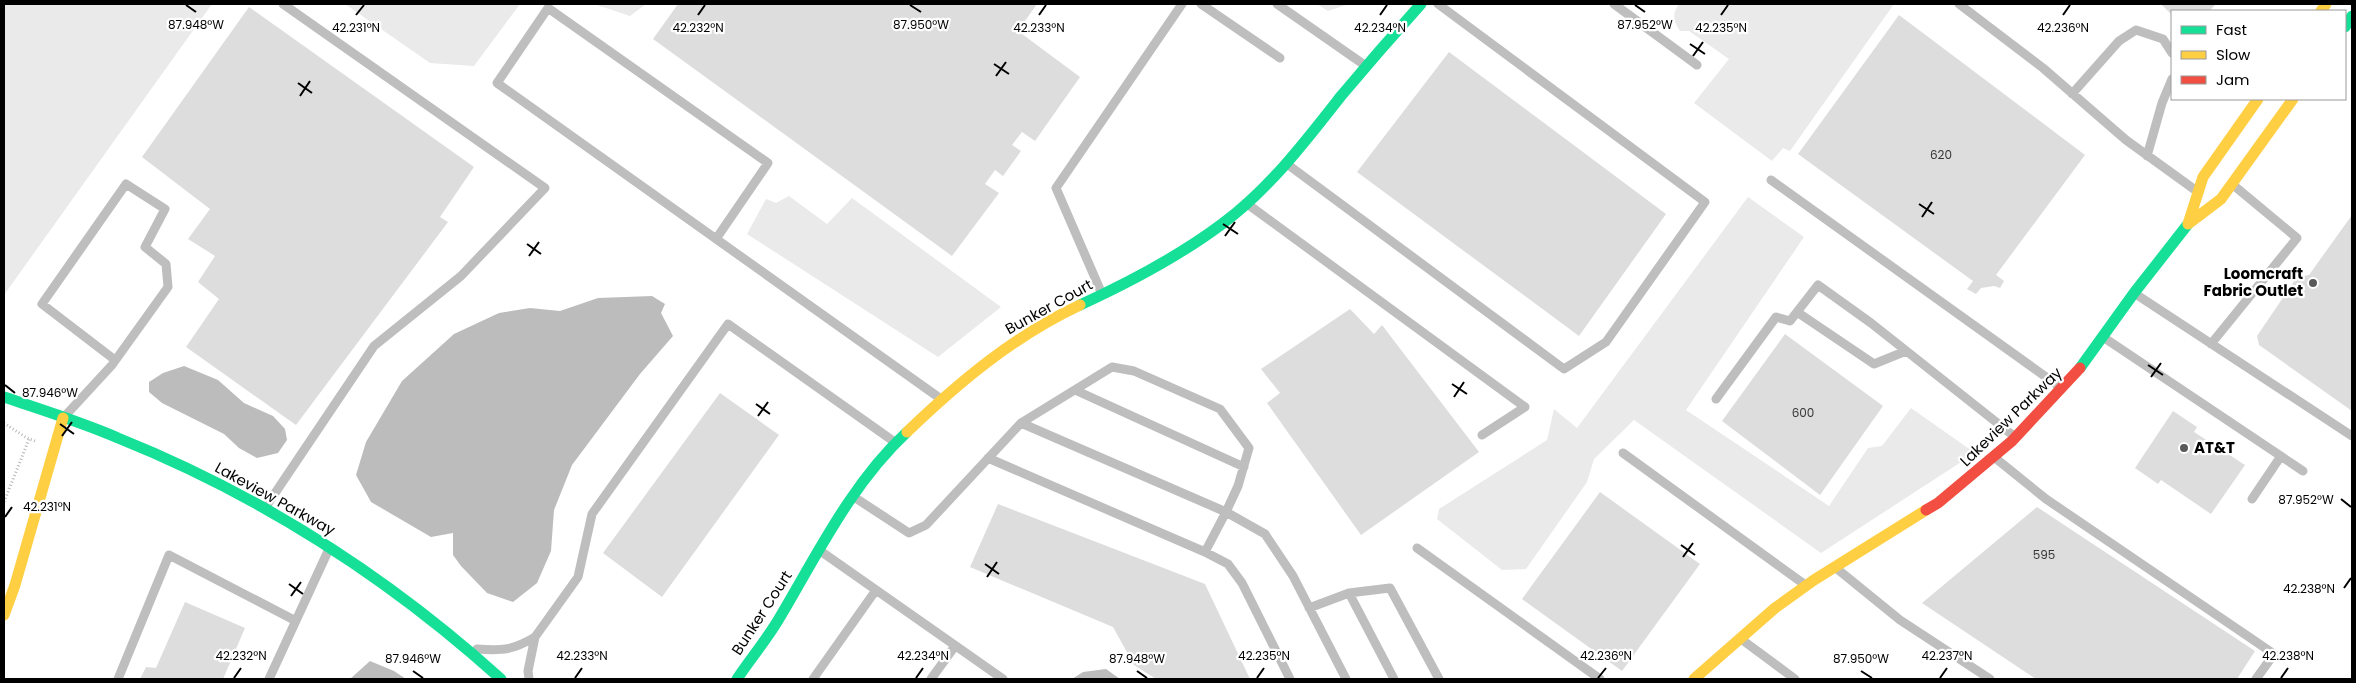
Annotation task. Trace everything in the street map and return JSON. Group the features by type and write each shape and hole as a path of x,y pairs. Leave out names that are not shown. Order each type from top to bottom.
{"street":[{"name":"Bunker Court","path":"737,679 779,619 819,550 854,497 896,443 941,399 1008,346 1059,315 1177,255 1223,223 1287,163 1366,66 1421,4"},
{"name":"Lakeview Parkway","path":"2188,224 2203,177 2257,100"},
{"name":"Lakeview Parkway","path":"1694,679 1739,638 1806,586 1938,503 2016,438 2078,372 2134,293 2188,224 2221,199 2292,100"},
{"name":"Lakeview Parkway","path":"4,397 134,444 220,483 265,508 330,546 398,593 501,679"},
{"path":"4,615 9,588 63,418"}],"lane":[{"path":"265,508 374,346 460,276 544,188 283,4"},
{"path":"1102,294 1056,188 1182,4"},
{"path":"1202,4 1280,58"},
{"path":"1277,4 1366,66"},
{"path":"1287,163 1564,369 1606,342 1705,202 1438,4"},
{"path":"1614,4 1698,65"},
{"path":"1959,4 2043,68 2147,156 2198,192"},
{"path":"716,239 768,163 548,8 497,83 716,239 941,399"},
{"path":"2072,94 2119,41 2136,30 2163,39 2171,51"},
{"path":"2147,156 2162,103 2171,81"},
{"path":"1771,180 2062,389"},
{"path":"63,418 116,360 168,287 166,264 145,247 165,209 126,184 42,304 116,360"},
{"path":"2211,344 2297,238 2232,184"},
{"path":"1246,203 1525,406 1482,435"},
{"path":"1716,399 1776,317 1790,322 1818,285 1906,351 2016,438"},
{"path":"2134,293 2352,436"},
{"path":"1798,312 1874,364 1906,351"},
{"path":"529,679 528,671 536,637 578,577 592,514 728,324 896,443"},
{"path":"2103,336 2303,471"},
{"path":"854,497 908,533 926,524 1021,423 1112,366 1134,371 1220,409 1249,448 1238,486 1205,552"},
{"path":"1075,390 1244,466"},
{"path":"1021,423 1226,512 1265,534 1293,576 1346,679"},
{"path":"1623,452 1806,586"},
{"path":"2252,499 2281,456"},
{"path":"1994,457 2046,499 2274,654 2256,679"},
{"path":"988,458 1205,552 1228,564 1242,583 1290,679"},
{"path":"269,679 330,546"},
{"path":"1417,548 1600,679"},
{"path":"819,550 1003,679"},
{"path":"118,679 169,555 296,621"},
{"path":"1836,567 1900,620 1990,679"},
{"path":"1309,608 1349,593 1390,588 1439,679"},
{"path":"813,679 876,590"},
{"path":"1349,593 1394,679"},
{"path":"467,649 503,651 518,647 536,637"},
{"path":"1739,638 1795,679"},
{"path":"931,679 955,646"}],"path":[{"path":"4,423 29,440 34,441"},
{"path":"4,502 29,440"}],"shaded area":[{"path":"4,4 212,4 4,295"},
{"path":"345,4 520,4 474,66 430,63"},
{"path":"594,4 646,4 630,16"},
{"path":"1317,4 1349,4 1328,11"},
{"path":"1679,4 1894,4 1790,151 1783,148 1772,161 1694,103 1729,59 1689,31 1680,31 1674,18"},
{"path":"789,196 827,224 852,198 1001,307 938,357 747,234 766,199 776,203"},
{"path":"1748,197 1804,237 1686,410 1829,506 1868,448 1882,446 1911,408 1975,453 1821,553 1634,420 1594,459 1587,482 1526,569 1502,570 1437,519 1439,509 1547,440 1554,409 1577,428"},
{"path":"652,296 665,304 661,313 673,336 640,374 572,465 554,510 551,551 537,583 513,602 487,593 461,566 453,555 453,533 431,537 371,502 356,475 366,442 402,381 454,334 499,313 530,308 560,311 598,298"},
{"path":"184,366 218,380 244,403 273,416 285,429 287,440 278,453 257,458 239,448 224,434 162,403 149,392 149,382 163,373"},
{"path":"370,661 394,671 406,679 350,679"},
{"path":"1106,669 1120,679 1072,679 1083,672"}],"building":[{"path":"678,4 1037,4 1018,31 1080,77 1035,141 1022,132 1012,145 1021,151 1003,176 995,170 985,184 999,193 952,256 653,39"},
{"path":"2161,4 2216,4 2210,10 2171,10 2171,14"},
{"path":"249,7 474,167 440,217 448,222 296,425 186,347 219,299 198,282 215,256 188,239 210,209 142,157"},
{"path":"1899,15 2085,155 1996,275 2004,281 2000,288 1994,286 1981,288 1976,294 1967,289 1973,281 1798,154"},
{"path":"1449,52 1666,214 1579,336 1357,172"},
{"path":"2352,215 2352,411 2259,345 2257,336 2297,277 2309,275"},
{"path":"1350,309 1374,334 1382,325 1479,452 1361,535 1267,403 1280,393 1261,369"},
{"path":"1785,334 1883,406 1820,495 1722,421"},
{"path":"720,393 779,435 662,597 603,553"},
{"name":"AT&T","path":"2173,411 2197,427 2194,432 2245,465 2211,514 2161,480 2158,484 2135,468"},
{"path":"1600,492 1700,564 1622,671 1522,599"},
{"path":"998,504 1205,584 1250,679 1156,679 1134,665 1113,627 970,567"},
{"path":"2037,507 2255,651 2237,679 2036,679 1922,603"},
{"path":"185,602 245,628 223,679 140,679 146,667 156,668"}],"traffic: fast":[{"path":"1080,305 1171,258 1222,224 1255,196 1286,164 1351,84 1421,4"},
{"path":"2346,25 2352,16"},
{"path":"2080,368 2134,293 2188,224"},
{"path":"4,397 118,438 222,485 272,512 368,573 413,606 501,679"},
{"path":"737,679 775,625 822,544 853,496 869,473 907,432"}],"traffic: slow":[{"path":"2322,10 2326,4"},
{"path":"2257,100 2203,177 2188,224 2221,199 2292,100"},
{"path":"907,432 988,361 1032,331 1080,305"},
{"path":"4,615 15,585 63,418"},
{"path":"1694,679 1775,608 1814,580 1926,510"}],"traffic: jam":[{"path":"1926,510 1938,503 2012,441 2080,368"}],"place":[{"name":"Loomcraft Fabric Outlet","path":"2313,283"},
{"name":"AT&T","path":"2184,448"}]}
